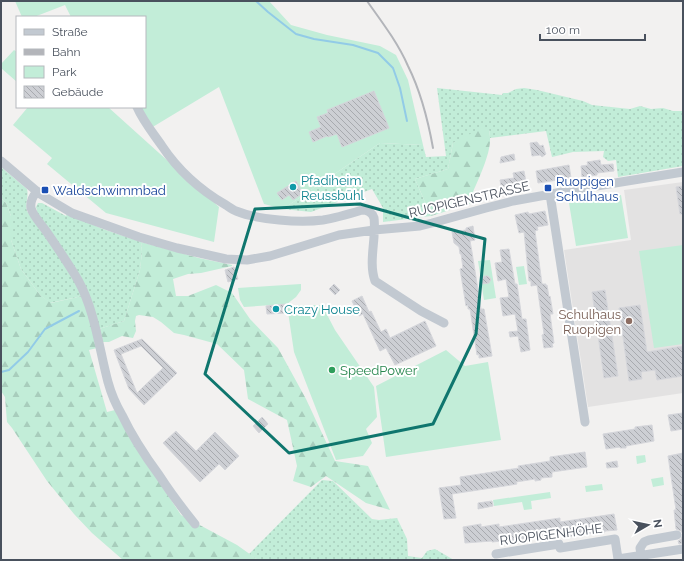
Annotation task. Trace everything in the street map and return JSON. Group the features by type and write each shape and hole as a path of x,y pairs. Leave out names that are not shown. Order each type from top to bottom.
{"street":[{"path":"138,108 146,124 184,172 200,188 236,211 261,218 301,222 329,219 365,210 372,214 374,219 372,268 375,281 420,311 444,323"},
{"name":"RUOPIGENSTRASSE","path":"1,161 36,191 72,213 110,227 177,248 226,259 247,260 262,258 338,235 420,226 490,207 550,194 683,172"},
{"path":"36,191 32,199 31,208 70,266 85,295 91,313 108,383 121,414 145,456 180,506 195,524"},
{"path":"550,194 585,422"},
{"path":"677,535 644,542 640,548 641,555 683,548"},
{"name":"RUOPIGENHÖHE","path":"496,554 559,544 560,548 615,539 618,559 641,555"}],"highlighted area":[{"path":"360,204 485,239 476,334 433,424 289,453 205,374 255,209"}],"shaded area":[{"name":"Schulhaus Ruopigen","path":"683,182 683,393 588,407 564,250 631,240 624,190"}],"green space":[{"path":"15,1 269,1 291,25 327,35 380,46 396,55 408,80 423,145 380,143 283,209 264,204 219,87 151,128 141,108 146,108 146,16 70,16 65,5 37,16 22,16"},
{"path":"14,50 16,51 16,81 1,68 1,64"},
{"path":"437,88 502,95 503,93 524,88 583,101 592,105 630,109 640,106 651,109 663,108 673,111 683,111 683,166 618,177 616,160 608,161 603,157 604,151 573,152 552,157 546,131 490,138 489,129 453,143 448,169 415,179 431,216 383,222 383,208 372,189 311,212 283,209 380,143 423,145 426,157 446,156"},
{"path":"27,108 109,108 219,207 214,242 106,213 47,164 52,158 13,125"},
{"path":"483,127 489,129 489,151 473,192 482,200 431,216 415,179 448,169 453,143"},
{"path":"1,167 27,189 27,211 73,277 82,296 50,303 40,295 21,269 11,240 11,216 6,203 1,198"},
{"path":"621,195 628,238 576,246 569,203"},
{"path":"1,198 6,203 11,216 11,240 21,269 40,295 51,303 82,296 91,322 97,348 89,350 107,412 115,410 132,441 181,515 237,545 258,560 123,560 92,533 47,481 7,422 5,397 1,391"},
{"path":"38,203 42,203 66,216 67,214 103,229 141,242 142,252 140,270 124,321 99,329 96,318 36,212"},
{"path":"141,242 199,258 232,265 201,273 188,274 173,279 176,296 188,296 216,285 232,293 250,319 278,348 306,399 335,461 368,466 390,510 366,503 326,476 311,487 293,481 297,466 287,420 248,399 244,370 217,344 174,333 153,317 139,315 136,316 136,331 133,338 122,336 109,342 103,342 99,329 124,321 140,270 142,252"},
{"path":"683,245 683,344 654,348 639,251"},
{"path":"490,260 496,298 484,300 478,261"},
{"path":"524,266 527,284 519,285 516,267"},
{"path":"301,284 301,290 296,297 287,304 244,307 240,300 238,288"},
{"name":"SpeedPower","path":"287,305 322,305 335,330 374,387 377,417 366,429 372,443 363,456 336,460 294,352"},
{"path":"446,350 465,366 488,362 501,440 386,457 376,386"},
{"path":"645,455 646,462 637,464 636,456"},
{"path":"663,477 664,485 653,487 651,479"},
{"path":"322,480 333,481 372,519 379,520 397,518 407,539 408,556 422,558 427,551 435,549 454,560 258,560 249,554"},
{"path":"602,484 603,490 586,492 585,486"},
{"path":"550,492 551,498 531,501 532,509 524,510 522,502 494,506 493,500"}],"building":[{"path":"374,91 389,128 342,147 337,134 327,136 313,142 309,132 321,127 317,117 328,113 327,110"},
{"path":"537,142 540,146 543,145 546,154 542,157 540,155 532,156 530,143"},
{"path":"514,154 515,160 500,163 501,157"},
{"path":"600,160 601,165 613,164 614,171 582,177 581,166 588,165 587,162"},
{"path":"569,165 571,178 538,183 536,171"},
{"path":"524,171 526,182 519,183 520,188 502,191 500,180 514,178 513,173"},
{"name":"Pfadiheim Reussbühl","path":"296,181 303,193 293,200 289,195 282,200 277,193"},
{"path":"683,186 683,214 680,214 676,187"},
{"path":"545,211 548,225 537,227 538,230 535,231 542,284 547,285 549,297 550,296 553,314 550,314 554,343 552,344 553,347 544,348 542,335 544,334 537,285 531,286 531,281 529,281 524,232 519,233 515,215 528,212 529,214"},
{"path":"473,226 475,240 470,241 481,309 484,309 492,356 479,358 479,354 477,355 470,309 468,309 468,305 466,306 460,269 463,268 461,254 459,247 454,243 452,232 466,230 466,228"},
{"path":"509,249 515,284 517,284 522,319 526,319 530,350 521,352 518,336 510,337 509,332 518,331 515,314 503,316 500,298 509,297 506,279 498,281 495,263 502,262 500,250"},
{"path":"234,267 238,279 228,282 225,270"},
{"path":"484,276 488,276 491,279 489,283 481,284"},
{"path":"334,284 340,290 335,295 329,289"},
{"path":"605,290 618,376 604,378 592,292"},
{"path":"362,296 369,312 371,311 381,332 386,329 390,338 425,321 436,346 395,365 386,348 380,351 363,314 359,316 352,301"},
{"name":"Crazy House","path":"286,304 287,313 267,314 266,306"},
{"path":"640,305 647,352 683,346 683,376 657,380 655,370 641,372 642,379 629,381 619,308"},
{"path":"301,307 316,307 317,314 301,315"},
{"path":"142,339 177,373 144,405 129,389 114,350","holes":["141,346 163,368 137,393 121,354"]},
{"path":"683,413 683,429 671,431 668,415"},
{"path":"262,417 268,424 259,433 253,426"},
{"path":"652,425 654,441 626,446 626,448 620,447 606,449 603,434"},
{"path":"176,431 196,451 215,432 239,456 225,470 219,464 200,482 163,443"},
{"path":"585,452 587,467 552,472 552,477 541,478 541,480 535,481 535,479 516,482 517,484 452,494 456,518 444,519 439,488 461,485 460,477 519,468 518,466 550,461 550,457"},
{"path":"683,453 683,534 681,531 676,529 674,510 676,510 668,456"},
{"path":"617,461 618,467 607,468 606,463"},
{"path":"492,501 493,506 478,509 478,503"},
{"path":"614,514 617,530 567,537 566,534 544,538 530,538 502,542 492,541 465,543 463,527 481,524 481,527 499,524 499,527 560,518 560,522"},
{"path":"683,534 683,543 679,544 678,541 681,539"}],"waterway":[{"path":"256,1 296,34 314,39 353,45 378,53 393,68 400,88 407,121"},
{"path":"1,372 9,370 28,352 45,329 79,311"}],"railway":[{"path":"367,1 395,41 413,76 424,106 433,148"}],"place":[{"name":"Pfadiheim Reussbühl","path":"293,187"},
{"name":"Ruopigen Schulhaus","path":"548,188"},
{"name":"Waldschwimmbad","path":"45,190"},
{"name":"Crazy House","path":"276,309"},
{"name":"Schulhaus Ruopigen","path":"629,321"},
{"name":"SpeedPower","path":"332,370"}]}
